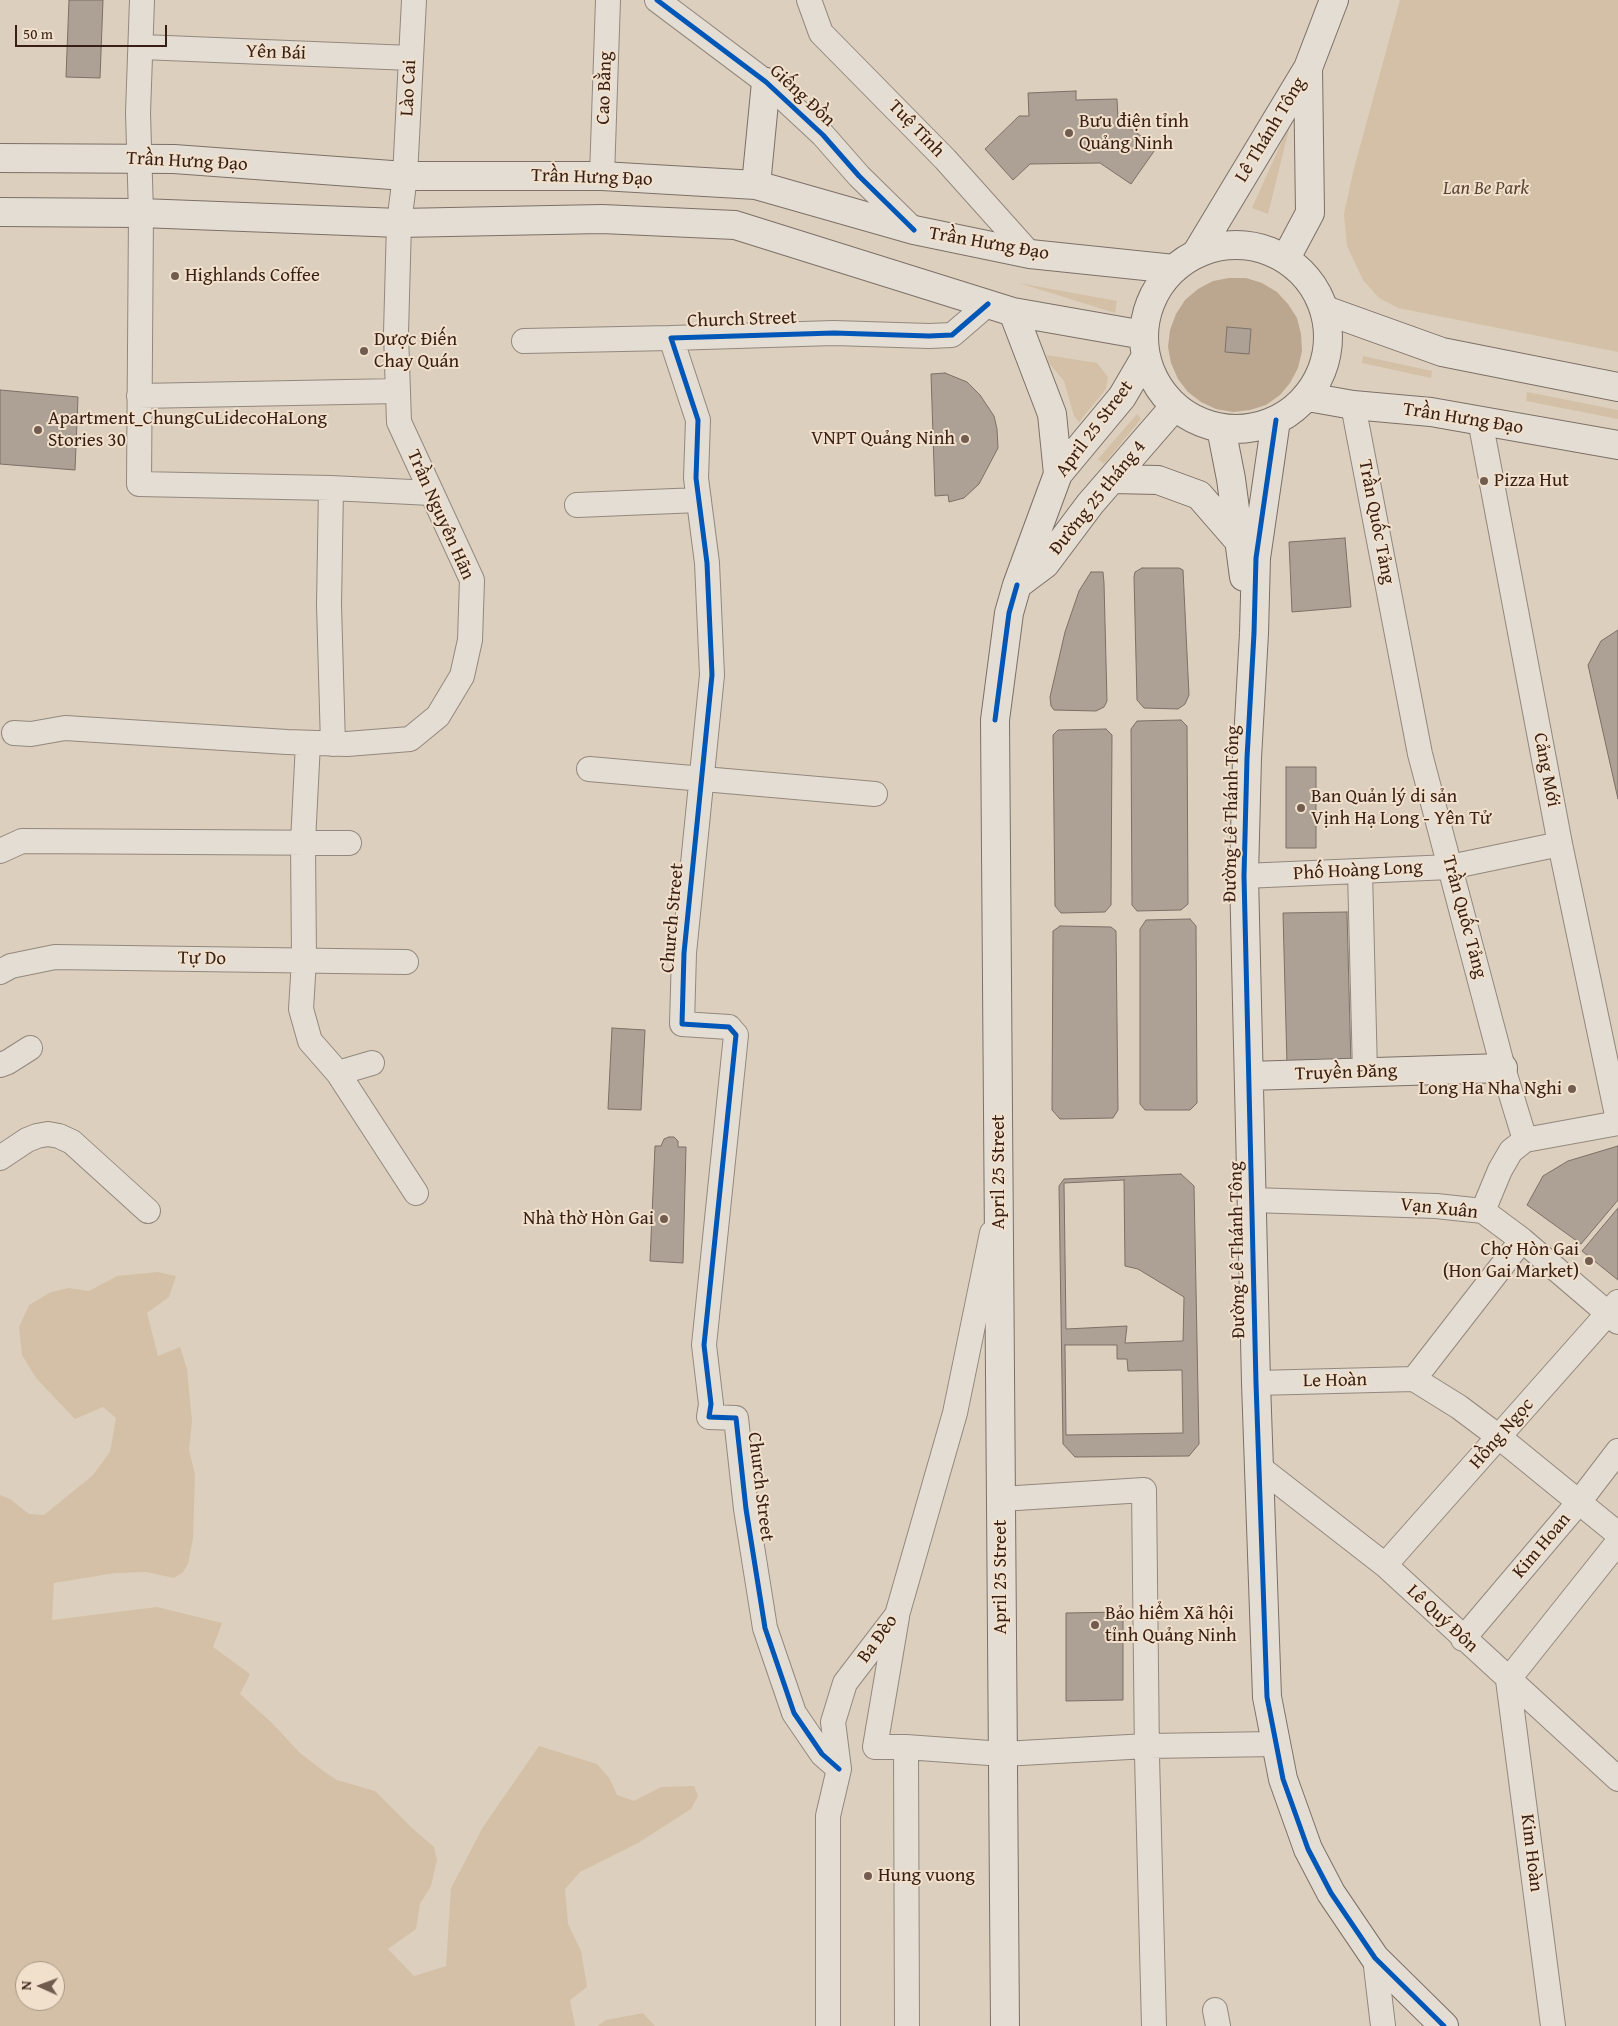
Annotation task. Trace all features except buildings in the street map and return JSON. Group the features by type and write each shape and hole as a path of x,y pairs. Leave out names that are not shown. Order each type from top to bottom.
{"street":[{"path":"142,0 142,47 138,113 141,213 139,484 331,488 432,493"},
{"name":"Lào Cai","path":"405,176 414,0"},
{"name":"Cao Bằng","path":"602,176 608,0"},
{"name":"Giếng Đồn","path":"657,0 766,82 823,135 859,176 914,230"},
{"name":"Tuệ Tĩnh","path":"809,0 821,33 945,159 1030,254"},
{"name":"Lê Thánh Tông","path":"1145,346 1147,316 1152,298 1162,282 1185,261 1308,68 1334,0"},
{"name":"Yên Bái","path":"142,47 411,58"},
{"path":"1286,258 1310,213 1308,68"},
{"name":"Giếng Đồn","path":"756,186 766,82"},
{"name":"Trần Hưng Đạo","path":"0,158 174,160 405,176 602,176 756,186 914,230 1030,254 1185,261"},
{"name":"Trần Nguyên Hãn","path":"14,733 31,734 66,728 347,744 410,739 438,716 462,676 470,640 472,580 399,422 396,333 398,223 405,176"},
{"path":"0,212 141,213 398,223 602,219 735,225 1001,308 1145,346 1152,375 1162,392 1176,406 1197,420 1222,428 1240,429 1276,420 1308,397 1318,379 1327,352 1328,331 1324,310 1316,290 1302,272 1286,258 1266,249 1248,245 1230,244 1212,247 1185,261"},
{"path":"1001,308 1052,414 1058,474"},
{"name":"Church Street","path":"839,1769 822,1754 794,1713 765,1628 746,1509 736,1418 709,1417 711,1404 704,1345 736,1035 729,1027 682,1024 684,953 712,675 707,563 696,478 698,420 671,338 834,333 952,335 1001,308"},
{"path":"1324,310 1442,352 1618,387"},
{"path":"524,341 671,338"},
{"name":"April 25 Street","path":"1005,2026 996,720 1009,614 1017,585 1058,474 1122,398 1145,346"},
{"path":"139,396 398,391"},
{"name":"Trần Hưng Đạo","path":"1308,397 1353,405 1431,412 1618,445"},
{"name":"Trần Quốc Tảng","path":"1353,405 1420,754 1503,1068 1524,1140"},
{"name":"Đường 25 tháng 4","path":"1017,585 1045,564 1090,504 1176,406"},
{"name":"Đường Lê Thánh Tông","path":"1276,420 1256,558 1254,633 1246,758 1244,876 1256,1383 1267,1697 1283,1779 1308,1849 1330,1893 1375,1958 1444,2026"},
{"name":"Cảng Mới","path":"1480,420 1560,844 1618,1121"},
{"name":"Đường Lê Thánh Tông","path":"1222,428 1238,541 1254,633"},
{"path":"1112,479 1158,480 1199,495 1238,541"},
{"path":"331,488 329,605 333,744"},
{"path":"577,505 699,500"},
{"path":"308,743 303,842 304,960 301,1009 310,1041 338,1073 416,1193"},
{"path":"589,769 875,794"},
{"path":"0,851 22,841 350,842"},
{"name":"Phố Hoàng Long","path":"1244,876 1450,867 1560,844"},
{"path":"1360,871 1365,1073"},
{"name":"Tự Do","path":"0,972 11,966 55,957 406,962"},
{"path":"0,1065 30,1048"},
{"path":"338,1073 372,1062"},
{"name":"Truyền Đăng","path":"1249,1076 1503,1068"},
{"path":"1483,1211 1500,1170 1511,1151 1524,1140 1618,1121"},
{"path":"0,1158 27,1140 37,1136 48,1134 59,1136 72,1142 148,1211"},
{"name":"Ba Đèo","path":"828,2026 828,1816 839,1769 833,1722 845,1683 898,1615 955,1413 999,1198"},
{"name":"Vạn Xuân","path":"1252,1200 1436,1206 1483,1211 1615,1312"},
{"path":"1522,1240 1414,1379 1459,1407 1499,1437 1618,1534"},
{"name":"Hồng Ngọc","path":"1385,1566 1499,1437 1615,1312"},
{"name":"Le Hoàn","path":"1256,1383 1414,1379"},
{"name":"Kim Hoan","path":"1464,1638 1579,1502 1618,1451"},
{"name":"Lê Quý Đôn","path":"1259,1466 1385,1566 1618,1780"},
{"path":"1001,1499 1144,1490 1147,1746 1154,2026"},
{"path":"1508,1680 1618,1542"},
{"path":"898,1615 875,1747 906,1747 1003,1754 1147,1746 1276,1744"},
{"name":"Kim Hoàn","path":"1508,1680 1553,2026"},
{"path":"906,1747 907,2026"},
{"path":"1375,1958 1384,2026"}],"green space":[{"name":"Lan Be Park","path":"1400,0 1618,0 1618,352 1398,308 1379,298 1363,280 1347,246 1344,214 1353,172"},
{"path":"1291,121 1268,214 1252,208"},
{"path":"1019,283 1117,301 1115,313"},
{"path":"1047,355 1097,363 1108,377 1106,389 1079,422 1074,416 1064,381 1048,362"},
{"path":"1363,356 1432,371 1431,378 1362,363"},
{"path":"1527,392 1618,410 1618,419 1526,401"},
{"path":"1137,414 1141,419 1104,464 1098,459"},
{"path":"158,1272 176,1276 169,1297 147,1313 158,1356 180,1347 187,1369 192,1421 189,1449 195,1475 193,1538 188,1564 183,1572 174,1578 146,1572 115,1573 54,1583 52,1620 157,1607 222,1623 213,1647 250,1674 240,1694 272,1723 300,1753 337,1780 375,1791 434,1847 437,1860 431,1886 420,1904 416,1929 388,1949 414,1976 446,1966 451,1888 483,1827 539,1746 597,1764 610,1779 617,1795 634,1801 661,1787 694,1786 698,1796 691,1809 638,1843 580,1872 565,1889 568,1924 581,1951 587,1987 570,2000 575,2026 0,2026 0,1495 10,1499 29,1514 44,1515 93,1475 110,1452 116,1418 103,1407 75,1419 36,1378 22,1355 19,1327 29,1305 51,1292 69,1288 89,1291 117,1276"},
{"path":"643,2013 655,2026 597,2026 606,2020"}],"shaded area":[{"path":"1229,278 1246,278 1262,283 1277,292 1297,318 1301,334 1302,351 1298,368 1290,383 1280,395 1266,405 1250,410 1233,412 1216,409 1201,402 1188,392 1178,379 1171,363 1168,347 1170,330 1176,314 1185,300 1198,289 1213,281","holes":["1227,327 1251,329 1249,353 1225,352"]}],"cycle path":[{"path":"657,0 766,82 823,135 859,176 914,230"},
{"path":"839,1769 822,1754 794,1713 765,1628 746,1509 736,1418 709,1417 711,1404 704,1345 736,1035 729,1027 682,1024 684,953 712,675 707,563 696,478 698,420 671,338 834,333 952,335 988,304"},
{"path":"1276,420 1256,558 1244,876 1256,1383 1267,1697 1283,1779 1308,1849 1331,1893 1375,1958 1444,2026"},
{"path":"995,720 1009,613 1017,585"}],"place":[{"name":"Bưu điện tỉnh Quảng Ninh","path":"1069,133"},
{"name":"Highlands Coffee","path":"175,276"},
{"name":"Dược Điến Chay Quán","path":"364,351"},
{"name":"Apartment_ChungCuLidecoHaLong Stories 30","path":"38,430"},
{"name":"VNPT Quảng Ninh","path":"965,439"},
{"name":"Pizza Hut","path":"1484,481"},
{"name":"Ban Quản lý di sản Vịnh Hạ Long - Yên Tử","path":"1301,808"},
{"name":"Long Ha Nha Nghi","path":"1572,1089"},
{"name":"Nhà thờ Hòn Gai","path":"664,1219"},
{"name":"Chợ Hòn Gai (Hon Gai Market)","path":"1589,1261"},
{"name":"Bảo hiểm Xã hội tỉnh Quảng Ninh","path":"1095,1625"},
{"name":"Hung vuong","path":"868,1876"}]}
